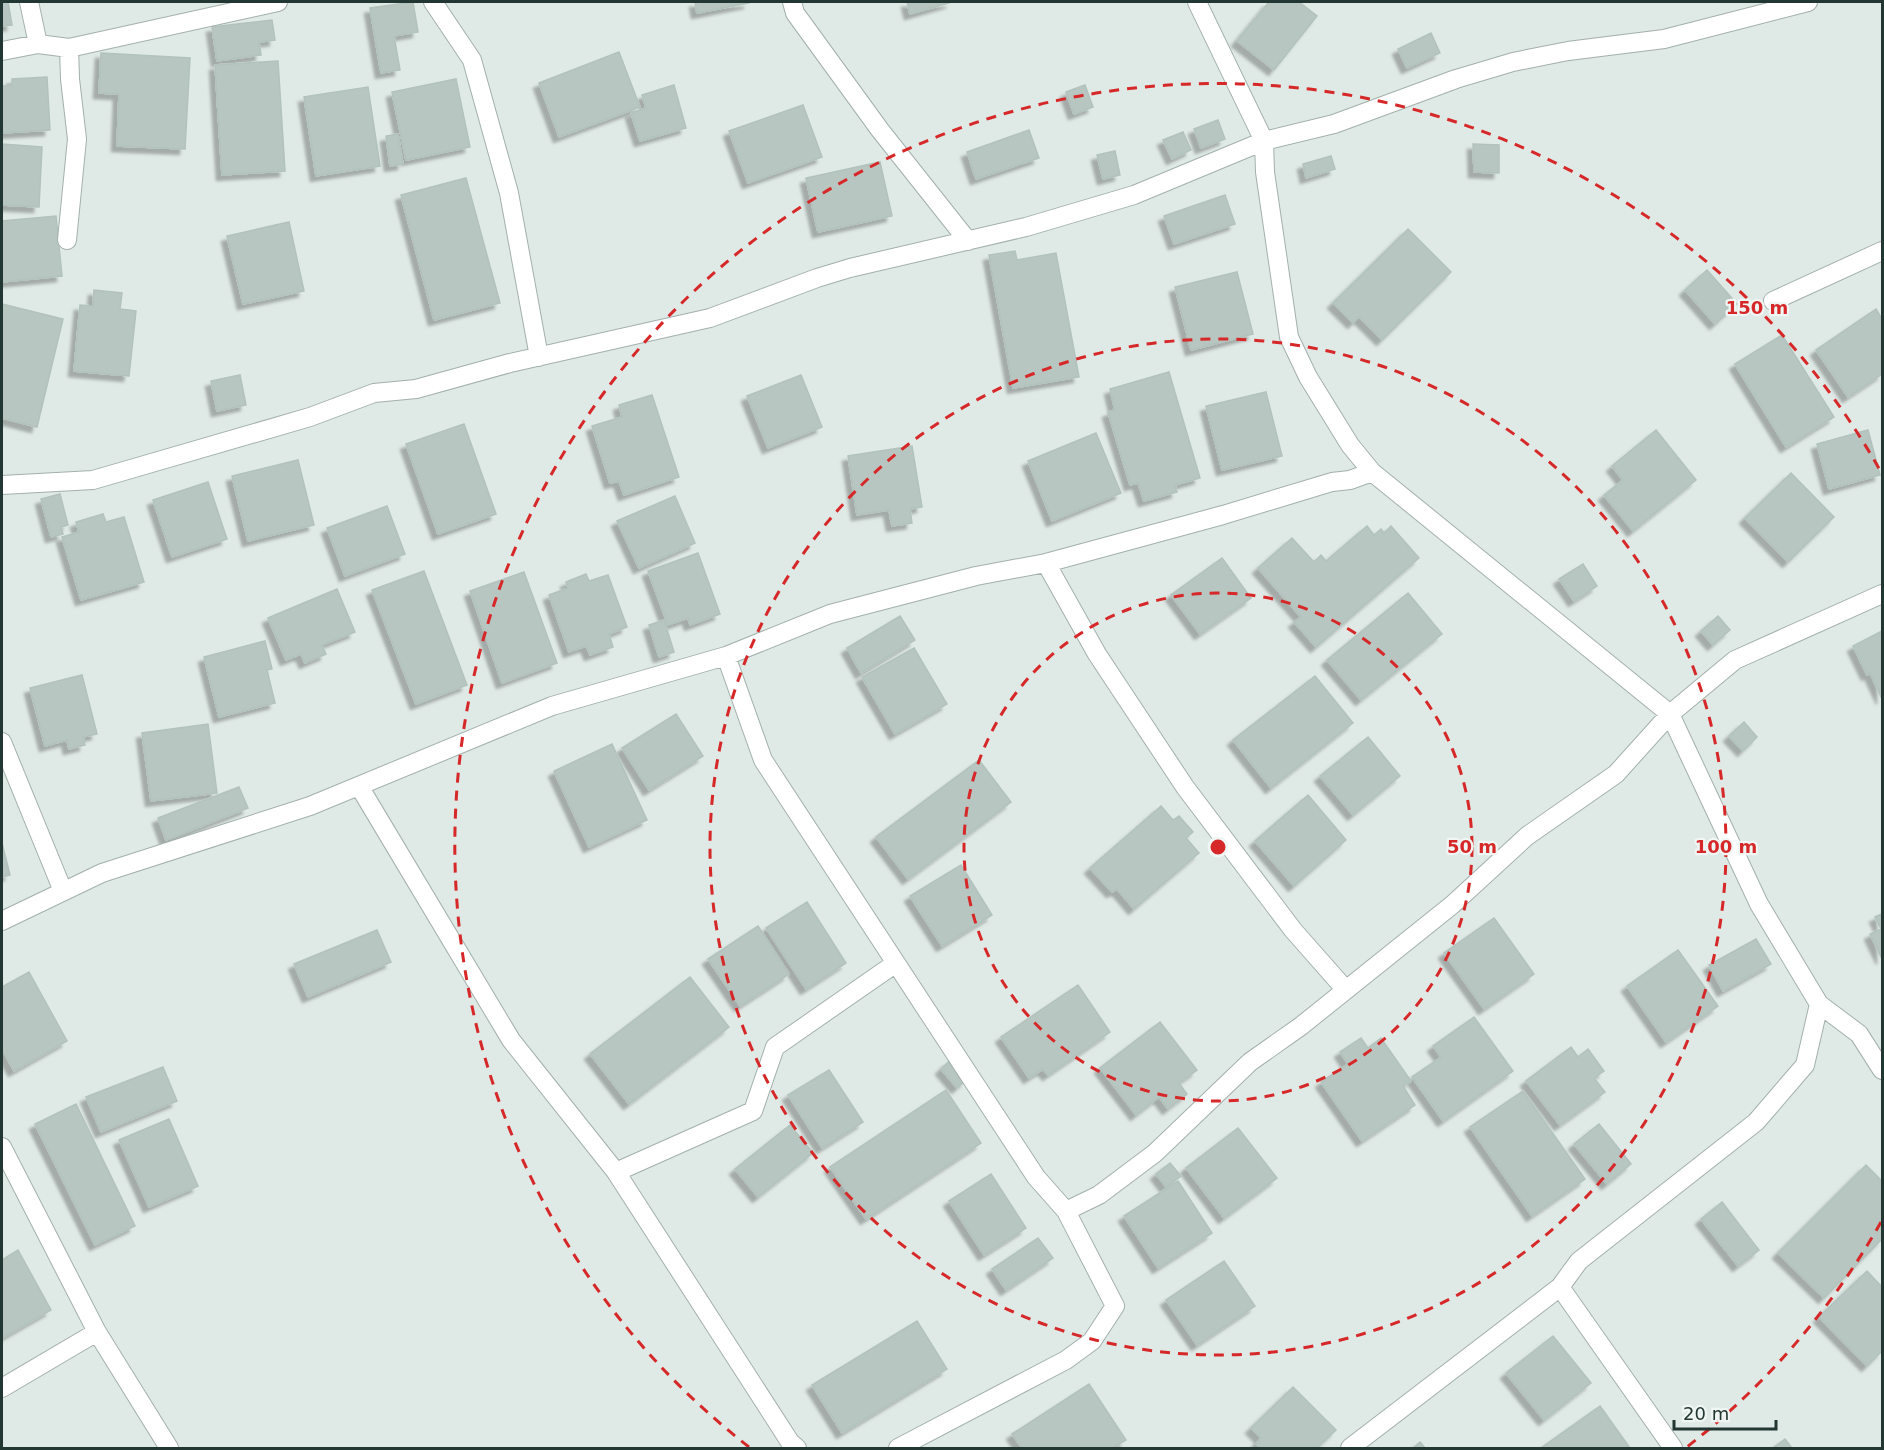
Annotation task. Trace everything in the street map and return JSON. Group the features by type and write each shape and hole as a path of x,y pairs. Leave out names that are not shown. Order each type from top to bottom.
{"street":[{"path":"28,2 38,44"},
{"path":"2,51 38,44 69,48 278,2"},
{"path":"433,2 472,60 508,193 539,357"},
{"path":"792,2 795,13 867,112 968,241"},
{"path":"1197,2 1263,141 1265,172 1289,337 1308,377 1350,445 1372,472 1670,714 1759,904 1819,1004 1859,1034 1882,1070"},
{"path":"1742,20 1758,2"},
{"path":"2,485 93,480 310,417 375,393 416,389 478,371 710,318 850,268 1026,227 1134,195 1263,141 1334,124 1513,62 1568,51 1664,39 1808,2"},
{"path":"67,240 77,139 69,48"},
{"path":"1773,301 1882,250"},
{"path":"2,921 102,873 310,806 552,706 726,656 830,614 976,576 1046,563 1372,472"},
{"path":"1046,563 1097,654 1185,787 1293,930 1345,989"},
{"path":"1066,1211 1099,1195 1155,1153 1250,1062 1301,1026 1452,905 1527,837 1616,774 1670,714 1736,660 1882,594"},
{"path":"726,656 763,760 1036,1177 1066,1211 1114,1306 1092,1341 1066,1360 898,1449"},
{"path":"2,742 63,891"},
{"path":"359,786 510,1040 616,1172 790,1442 797,1449"},
{"path":"616,1172 753,1111 776,1047 896,963"},
{"path":"1350,1449 1560,1287 1579,1261 1756,1122 1805,1065 1819,1004"},
{"path":"2,1147 98,1332 169,1449"},
{"path":"1560,1287 1673,1449"},
{"path":"2,1388 98,1332"}],"building":[{"path":"2,2 8,2 12,25 2,26"},
{"path":"413,2 418,32 394,36 400,70 381,73 370,8"},
{"path":"695,2 749,2 749,3 697,13"},
{"path":"907,2 952,2 910,14"},
{"path":"1269,2 1299,2 1317,16 1274,70 1237,41"},
{"path":"272,20 275,40 259,42 261,55 217,61 212,27"},
{"path":"1431,33 1440,53 1407,68 1398,49"},
{"path":"619,52 640,107 559,137 539,83"},
{"path":"101,53 190,58 185,149 117,146 119,94 99,93"},
{"path":"278,61 285,171 222,175 215,65"},
{"path":"47,77 50,130 2,133 2,86 12,86 12,79"},
{"path":"456,79 470,147 406,160 392,92"},
{"path":"674,85 686,128 640,141 631,113 646,108 642,95"},
{"path":"1085,85 1093,107 1074,114 1066,92"},
{"path":"368,87 380,166 316,176 304,97"},
{"path":"803,105 822,157 748,183 729,131"},
{"path":"1218,120 1225,139 1201,148 1194,129"},
{"path":"1029,130 1039,158 976,179 967,152"},
{"path":"1183,132 1191,150 1172,159 1163,140"},
{"path":"398,134 403,164 390,166 386,136"},
{"path":"2,144 42,147 39,207 2,205"},
{"path":"1473,144 1499,145 1499,173 1474,172"},
{"path":"1115,151 1120,175 1103,179 1097,155"},
{"path":"1331,156 1335,169 1306,178 1303,164"},
{"path":"880,162 892,216 818,232 806,178"},
{"path":"466,178 500,303 434,320 401,195"},
{"path":"1225,195 1235,224 1174,244 1164,216"},
{"path":"56,216 62,276 2,282 2,221"},
{"path":"289,222 304,291 243,304 227,236"},
{"path":"1408,229 1451,272 1382,340 1359,317 1353,323 1333,303"},
{"path":"1015,251 1017,260 1056,253 1079,377 1013,388 989,255"},
{"path":"1707,270 1737,304 1715,324 1685,290"},
{"path":"1237,272 1253,334 1191,350 1175,287"},
{"path":"94,290 122,293 120,309 136,311 129,376 74,371 80,305 93,306"},
{"path":"2,304 63,319 37,427 2,418"},
{"path":"1876,309 1882,319 1882,374 1848,397 1816,350"},
{"path":"1782,335 1834,417 1786,447 1735,364"},
{"path":"1169,372 1200,478 1175,485 1177,492 1144,501 1138,483 1130,485 1108,412 1115,410 1110,389"},
{"path":"240,375 246,405 217,411 211,381"},
{"path":"801,375 822,427 768,448 747,396"},
{"path":"1266,392 1282,456 1222,470 1206,406"},
{"path":"652,395 679,477 624,495 619,481 610,483 592,426 622,417 619,405"},
{"path":"464,424 496,514 438,534 406,444"},
{"path":"1656,430 1696,480 1633,531 1604,495 1623,480 1612,466"},
{"path":"1868,430 1880,475 1829,489 1817,444"},
{"path":"1096,433 1121,493 1052,521 1028,461"},
{"path":"912,446 922,507 910,509 912,523 892,526 889,510 857,515 848,456"},
{"path":"298,460 314,525 248,541 232,476"},
{"path":"1791,473 1834,517 1788,562 1745,518"},
{"path":"208,482 227,539 172,557 153,500"},
{"path":"60,494 68,525 61,527 63,534 51,537 41,499"},
{"path":"675,496 695,543 639,568 617,521"},
{"path":"387,506 405,554 345,576 327,528"},
{"path":"103,514 106,522 124,517 144,582 81,600 62,537 79,532 76,522"},
{"path":"1367,526 1374,535 1381,529 1384,533 1391,526 1419,558 1316,647 1294,622 1301,617 1258,568 1292,538 1314,562 1321,555 1326,561"},
{"path":"698,553 720,614 690,625 688,618 668,625 648,571"},
{"path":"1222,558 1251,598 1200,634 1171,595"},
{"path":"1583,564 1597,586 1574,601 1559,579"},
{"path":"424,571 467,685 416,704 372,590"},
{"path":"524,572 557,663 502,683 470,591"},
{"path":"586,574 589,581 608,575 627,627 609,634 613,647 590,655 586,646 569,652 549,595 568,588 566,582"},
{"path":"337,589 355,632 322,645 326,654 305,663 301,654 286,660 268,618"},
{"path":"1408,593 1442,634 1361,700 1327,660"},
{"path":"900,616 915,640 861,673 847,648"},
{"path":"1718,616 1730,630 1713,645 1701,631"},
{"path":"664,620 674,652 659,657 649,625"},
{"path":"1882,631 1882,699 1870,673 1867,675 1853,646"},
{"path":"265,641 272,669 267,670 275,703 219,717 204,657"},
{"path":"914,648 947,704 895,734 862,677"},
{"path":"82,675 97,734 83,737 85,745 69,749 67,740 45,746 30,688"},
{"path":"1315,676 1353,723 1271,788 1233,740"},
{"path":"676,714 703,756 649,790 622,748"},
{"path":"1744,722 1757,737 1743,751 1729,736"},
{"path":"208,724 217,793 151,801 142,733"},
{"path":"1368,737 1400,776 1353,815 1320,776"},
{"path":"612,744 647,820 589,847 554,771"},
{"path":"979,760 1011,802 908,879 876,837"},
{"path":"239,787 248,808 166,840 158,818"},
{"path":"1308,795 1346,840 1294,886 1255,841"},
{"path":"1161,806 1173,820 1179,816 1193,832 1186,838 1199,853 1134,909 1117,889 1112,892 1090,868"},
{"path":"2,843 10,875 2,877"},
{"path":"961,865 992,915 942,946 910,896"},
{"path":"807,902 846,963 806,989 766,928"},
{"path":"1882,914 1882,959 1870,934 1881,929 1875,917"},
{"path":"1494,918 1534,974 1484,1009 1444,953"},
{"path":"758,926 789,974 740,1006 708,959"},
{"path":"377,930 391,962 308,997 294,964"},
{"path":"1756,939 1771,964 1723,991 1709,965"},
{"path":"1678,950 1718,1006 1666,1042 1627,986"},
{"path":"29,972 67,1041 14,1071 2,1049 2,987"},
{"path":"690,977 729,1027 629,1104 590,1054"},
{"path":"1078,985 1110,1032 1048,1075 1043,1069 1029,1078 1001,1037"},
{"path":"1474,1017 1513,1071 1443,1121 1412,1077 1441,1057 1433,1046"},
{"path":"1160,1022 1197,1070 1179,1083 1187,1094 1168,1109 1159,1097 1136,1115 1100,1068"},
{"path":"1361,1038 1368,1048 1381,1038 1411,1081 1403,1086 1415,1105 1362,1141 1321,1082 1348,1064 1340,1052"},
{"path":"1571,1047 1578,1057 1588,1049 1604,1071 1594,1078 1605,1092 1560,1125 1526,1081"},
{"path":"949,1061 966,1080 957,1088 941,1069"},
{"path":"163,1067 177,1101 101,1132 86,1097"},
{"path":"829,1070 863,1122 822,1148 788,1095"},
{"path":"946,1090 981,1143 866,1219 830,1167"},
{"path":"1523,1091 1585,1179 1532,1216 1470,1127"},
{"path":"76,1104 135,1226 95,1245 35,1124"},
{"path":"169,1119 198,1186 149,1207 119,1140"},
{"path":"1599,1124 1631,1164 1607,1184 1574,1144"},
{"path":"790,1125 813,1153 758,1197 735,1169"},
{"path":"1238,1128 1277,1178 1224,1218 1186,1168"},
{"path":"1170,1163 1181,1176 1166,1187 1156,1174"},
{"path":"1866,1165 1882,1181 1882,1239 1824,1298 1778,1253"},
{"path":"991,1174 1026,1228 984,1255 949,1201"},
{"path":"1178,1181 1212,1233 1158,1268 1124,1216"},
{"path":"1722,1202 1759,1250 1738,1266 1701,1219"},
{"path":"1038,1238 1053,1258 1006,1290 992,1269"},
{"path":"18,1250 51,1310 2,1338 2,1260"},
{"path":"1224,1261 1255,1306 1197,1345 1166,1300"},
{"path":"1867,1271 1882,1287 1882,1351 1867,1366 1819,1317"},
{"path":"917,1321 947,1369 842,1433 812,1385"},
{"path":"1553,1336 1591,1383 1544,1420 1506,1373"},
{"path":"1089,1384 1126,1440 1112,1448 1022,1448 1012,1434"},
{"path":"1293,1387 1336,1430 1317,1448 1260,1448 1256,1444 1261,1438 1251,1428"},
{"path":"1600,1406 1630,1448 1541,1448"},
{"path":"1785,1439 1792,1448 1773,1448"},
{"path":"1420,1442 1425,1448 1413,1448"}]}
